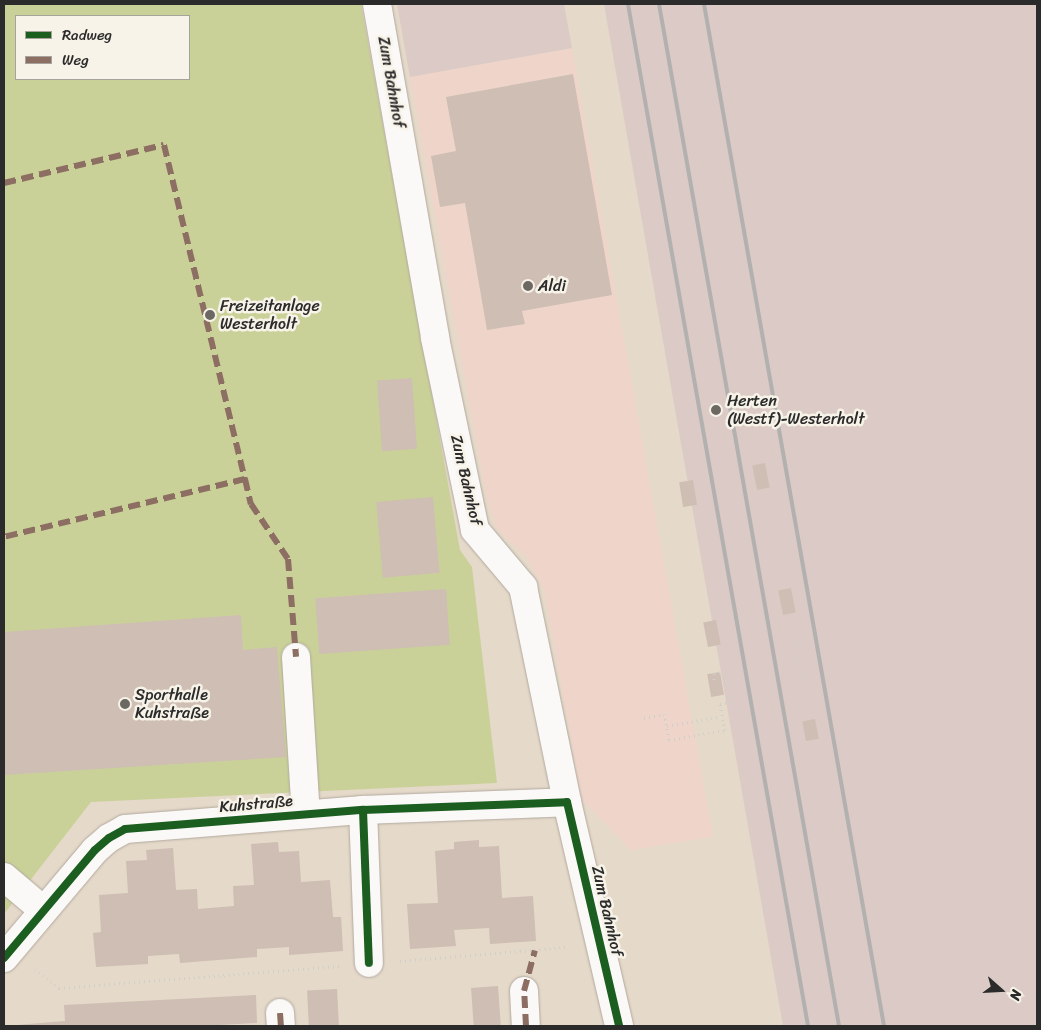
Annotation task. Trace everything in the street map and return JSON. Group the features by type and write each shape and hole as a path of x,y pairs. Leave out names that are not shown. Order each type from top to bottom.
{"street":[{"name":"Zum Bahnhof","path":"377,4 435,338 475,530 523,587 568,802 619,1026"},
{"path":"296,658 306,814"},
{"name":"Kuhstraße","path":"17,961 43,910 95,850 108,838 124,829 363,810 568,802"},
{"path":"363,810 369,963"},
{"path":"4,877 43,910"},
{"path":"524,991 526,1026"}],"path":[{"path":"794,637 802,680"},
{"path":"644,718 664,714 669,740 725,730 720,704 731,702 725,671 714,674 714,680"},
{"path":"666,726 718,717"},
{"path":"567,938 571,956"},
{"path":"17,961 59,988 568,948"}],"shaded area":[{"path":"397,4 564,4 572,48 410,77"},
{"path":"604,4 1037,4 1037,1026 783,1026"},
{"path":"572,48 713,837 631,850 582,800 544,590 526,557 496,528 486,496 410,77"}],"green space":[{"name":"Freizeitanlage Westerholt","path":"4,4 361,4 460,550 472,567 497,783 91,802 4,914"}],"building":[{"path":"573,74 612,295 522,311 525,324 487,330 465,203 440,207 431,156 456,151 446,97"},
{"path":"412,378 417,449 382,451 377,380"},
{"path":"765,463 770,488 757,490 752,465"},
{"path":"693,480 697,505 683,507 679,482"},
{"path":"433,497 440,573 383,578 376,502"},
{"path":"791,588 796,613 783,615 778,590"},
{"path":"446,589 450,645 319,654 315,598"},
{"name":"Sporthalle Kuhstraße","path":"241,615 243,650 277,647 286,757 4,775 4,632"},
{"path":"716,620 721,645 708,647 703,622"},
{"path":"720,672 724,695 711,697 707,674"},
{"path":"815,719 819,739 806,741 802,721"},
{"path":"479,840 479,847 499,846 502,898 533,896 536,941 490,944 489,928 454,930 456,946 410,949 407,904 438,903 435,851 454,849 454,842"},
{"path":"278,842 279,852 299,851 301,882 330,880 333,917 341,917 343,951 289,955 289,947 257,949 257,957 180,963 179,954 148,956 148,964 96,967 93,933 101,932 99,895 128,893 126,861 147,860 146,850 173,848 176,890 197,889 198,909 234,906 233,886 254,885 251,844"},
{"path":"498,986 501,1026 474,1026 471,988"},
{"path":"337,989 339,1026 309,1026 307,991"},
{"path":"256,995 257,1023 201,1026 4,1026 65,1021 64,1005"}],"railway":[{"path":"628,4 808,1026"},
{"path":"659,4 839,1026"},
{"path":"704,4 884,1026"}],"marked path":[{"path":"4,183 164,145 245,479 4,537"},
{"path":"245,479 251,504 288,559 296,657"},
{"path":"526,1026 524,991 535,950"},
{"path":"280,1013 281,1026"}],"cycle path":[{"path":"4,958 95,850 109,838 125,829 363,810 567,802 619,1026"},
{"path":"363,810 369,963"}],"place":[{"name":"Aldi","path":"528,286"},
{"name":"Freizeitanlage Westerholt","path":"210,315"},
{"name":"Herten (Westf)-Westerholt","path":"716,410"},
{"name":"Sporthalle Kuhstraße","path":"125,704"}]}
